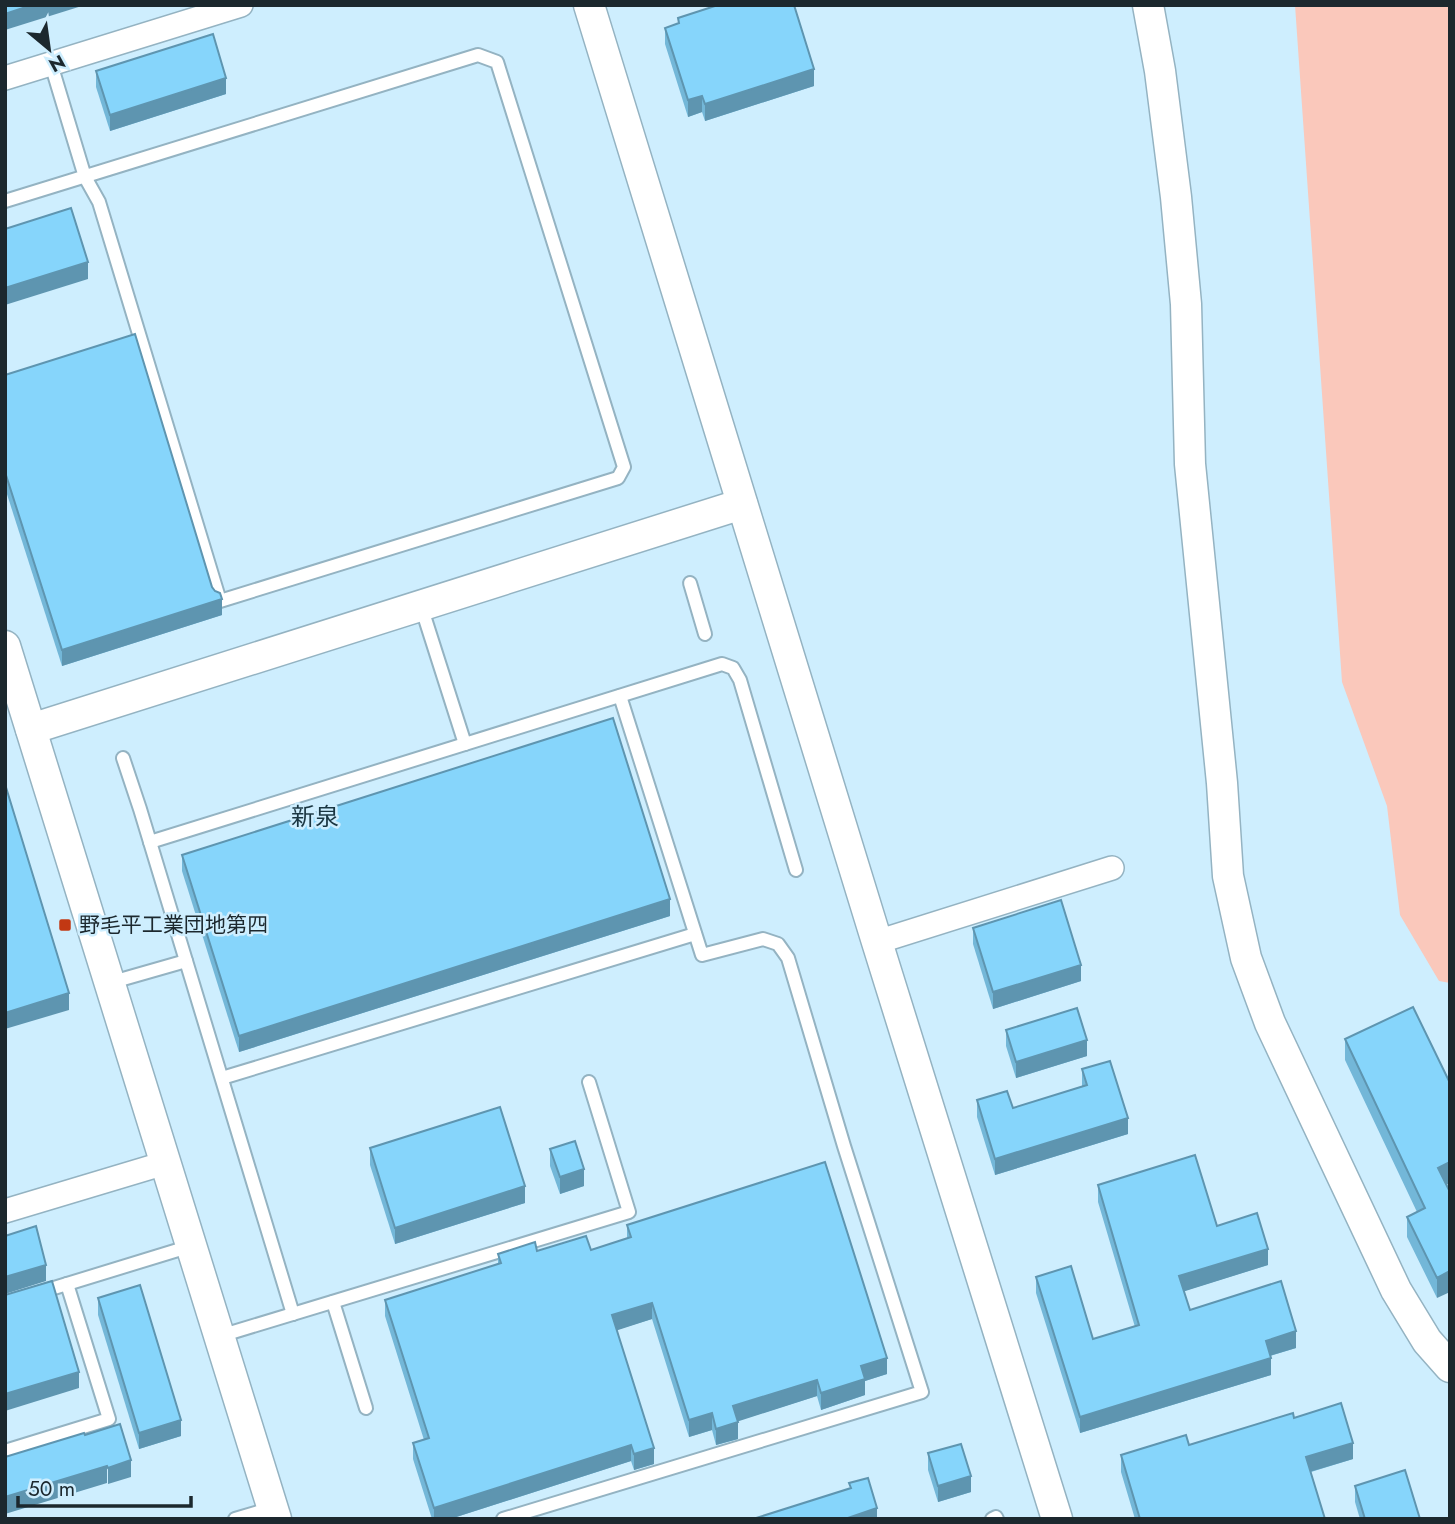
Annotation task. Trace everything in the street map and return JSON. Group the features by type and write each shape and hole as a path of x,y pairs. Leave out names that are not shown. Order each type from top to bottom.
{"street":[{"path":"5,78 241,5"},
{"path":"589,5 1056,1519"},
{"path":"1148,5 1160,71 1186,304 1191,464 1221,769 1228,876 1246,958 1270,1023 1396,1290 1427,1341 1450,1367"},
{"path":"31,730 742,504"},
{"path":"5,646 274,1513"},
{"path":"877,942 1112,868"},
{"path":"5,1211 165,1163"}],"lane":[{"path":"5,201 85,177 478,55 497,62 624,467 618,478 220,601 99,202 85,177 51,64"},
{"path":"690,583 705,634"},
{"path":"421,606 465,744"},
{"path":"150,842 722,664 733,668 740,680 796,870"},
{"path":"503,1519 922,1392 788,958 778,944 763,939 702,955 620,696"},
{"path":"123,758 293,1314"},
{"path":"222,1078 695,934"},
{"path":"109,982 186,961"},
{"path":"219,1337 629,1212 589,1082"},
{"path":"5,1303 191,1246"},
{"path":"5,1451 108,1419 67,1284"},
{"path":"333,1302 366,1408"},
{"path":"235,1519 274,1513"}],"shaded area":[{"path":"1295,5 1450,5 1450,983 1439,981 1400,915 1387,806 1342,682"}],"building":[{"path":"5,5 32,5 5,14"},
{"path":"718,5 794,5 814,69 705,104 702,96 688,100 665,28 679,23 678,18"},
{"path":"213,34 226,78 110,115 96,71"},
{"path":"71,208 88,262 5,288 5,229"},
{"path":"135,334 212,587 220,593 222,599 62,650 5,472 5,375"},
{"path":"613,718 670,899 239,1036 182,855"},
{"path":"5,784 69,993 5,1013"},
{"path":"1061,900 1081,965 993,992 973,928"},
{"path":"1413,1007 1450,1083 1450,1162 1438,1168 1450,1192 1450,1271 1437,1278 1407,1217 1425,1208 1345,1039"},
{"path":"1077,1008 1087,1040 1016,1062 1006,1030"},
{"path":"1110,1061 1128,1118 995,1159 977,1100 1007,1091 1013,1108 1087,1085 1082,1069"},
{"path":"500,1107 525,1186 395,1228 370,1148"},
{"path":"575,1141 584,1169 560,1177 550,1149"},
{"path":"1195,1155 1217,1226 1257,1213 1268,1249 1179,1276 1190,1310 1281,1281 1296,1331 1266,1341 1271,1358 1080,1417 1036,1277 1071,1266 1093,1339 1139,1325 1098,1185"},
{"path":"825,1162 887,1358 861,1366 865,1379 821,1393 817,1380 733,1406 738,1422 716,1429 712,1413 689,1420 652,1303 612,1315 654,1448 634,1454 631,1445 434,1508 413,1443 429,1438 385,1300 501,1263 498,1254 535,1242 537,1251 586,1236 591,1250 631,1237 627,1225"},
{"path":"36,1226 46,1265 5,1277 5,1236"},
{"path":"52,1281 79,1372 5,1394 5,1295"},
{"path":"140,1285 181,1420 139,1433 98,1298"},
{"path":"1341,1403 1353,1443 1306,1457 1325,1519 1140,1519 1121,1455 1186,1435 1189,1445 1293,1413 1294,1418"},
{"path":"120,1424 131,1460 5,1497 5,1457"},
{"path":"961,1444 971,1476 938,1486 928,1453"},
{"path":"1405,1470 1420,1519 1365,1519 1355,1486"},
{"path":"868,1478 877,1508 845,1519 753,1519 851,1488 849,1483"}],"place":[{"name":"野毛平工業団地第四","path":"65,925"}],"district":[{"name":"新泉","path":"315,817"}]}
